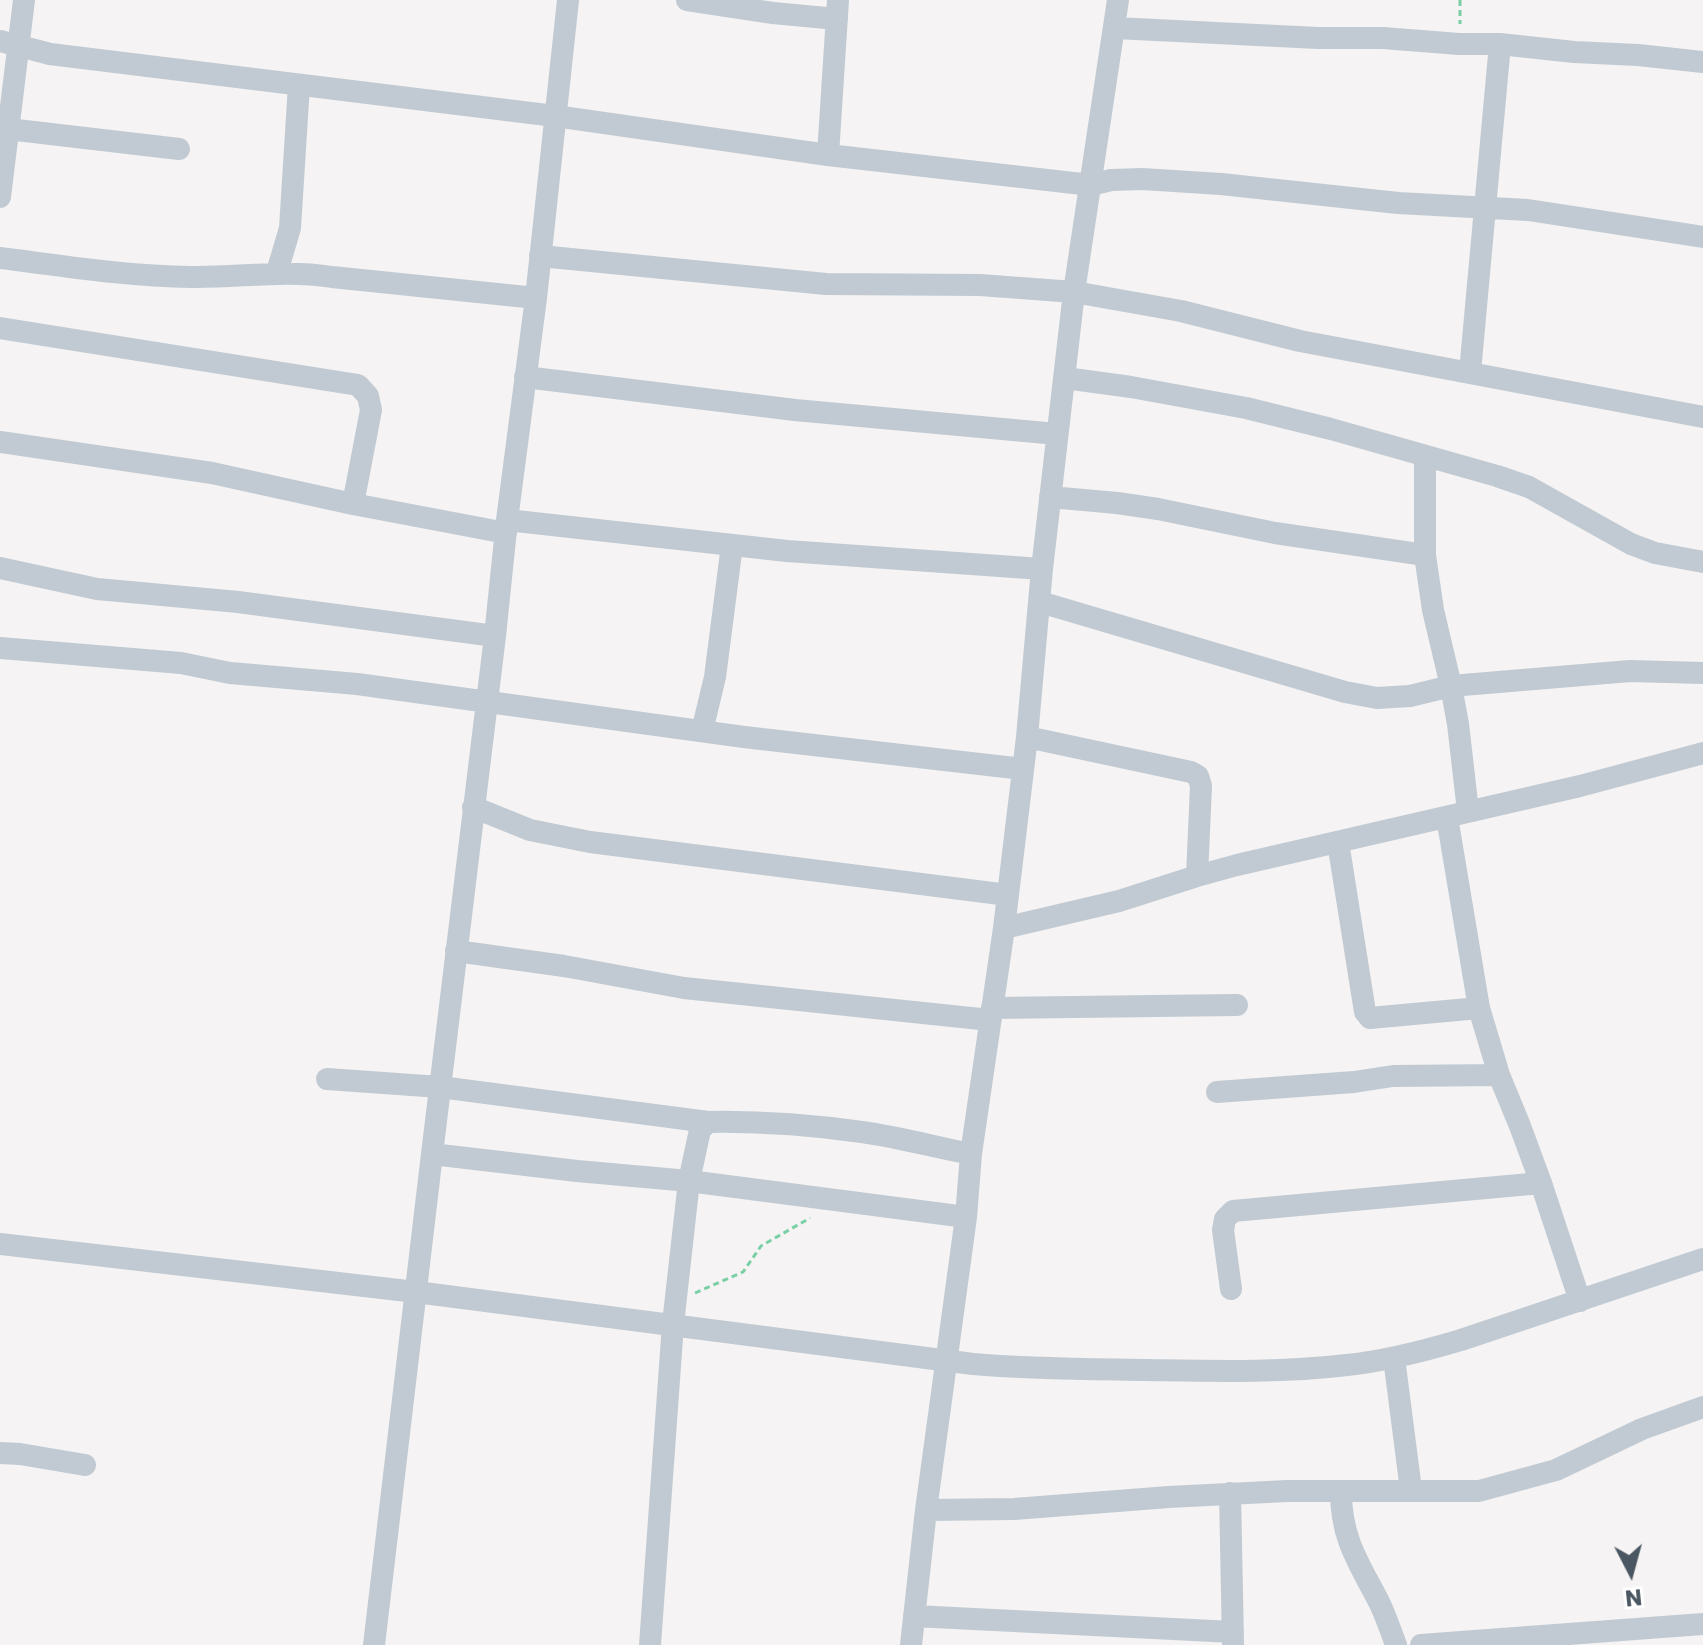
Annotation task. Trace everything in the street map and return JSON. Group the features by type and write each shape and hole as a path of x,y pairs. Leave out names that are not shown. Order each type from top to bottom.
{"street":[{"path":"0,197 8,129 9,43 24,0"},
{"path":"379,1644 416,1292 506,526 536,298 568,0"},
{"path":"687,0 773,13 838,9 828,155"},
{"path":"911,1645 966,1217 971,1154 1008,895 1074,292 1115,28 1115,1"},
{"path":"1115,28 1500,44 1703,62"},
{"path":"9,43 50,54 555,116 828,155 1091,185 1111,180 1172,181 1398,203 1528,210 1703,237"},
{"path":"1470,372 1500,44"},
{"path":"277,272 290,228 299,85"},
{"path":"8,129 179,149"},
{"path":"540,256 826,284 980,285 1074,292 1181,311 1300,341 1703,417"},
{"path":"0,258 115,273 192,277 309,273 536,298"},
{"path":"0,328 358,385 368,396 371,410 353,504"},
{"path":"525,377 795,410 1057,434"},
{"path":"1065,378 1246,408 1425,456 1529,487 1631,544 1655,553 1703,562"},
{"path":"0,442 212,473 353,504 506,526 787,551 1042,569"},
{"path":"1425,456 1425,555 1433,610 1458,724 1457,814 1479,1008 1499,1075 1541,1183 1580,1301"},
{"path":"1050,497 1131,505 1275,533 1425,555"},
{"path":"702,731 715,677 732,545"},
{"path":"0,568 97,589 238,602 495,636"},
{"path":"1040,602 1345,692 1377,698 1410,696 1451,686 1630,671 1703,673"},
{"path":"0,648 181,663 230,673 357,684 702,731 1023,769"},
{"path":"1027,737 1198,776 1201,795 1197,876"},
{"path":"1004,928 1119,901 1197,876 1580,786 1703,753"},
{"path":"473,807 530,830 590,842 1008,895"},
{"path":"1338,842 1365,1012 1370,1018 1479,1008"},
{"path":"456,951 564,966 684,988 991,1014 1237,1005"},
{"path":"1217,1092 1354,1082 1393,1076 1499,1075"},
{"path":"327,1079 440,1087 708,1122 747,1121 864,1132 971,1154"},
{"path":"650,1645 675,1312 689,1181 700,1130 708,1122"},
{"path":"432,1154 689,1181 966,1217"},
{"path":"1231,1289 1223,1230 1225,1219 1233,1211 1541,1183"},
{"path":"0,1244 416,1292 675,1312 947,1361 1017,1368 1239,1372 1345,1366 1394,1358 1461,1340 1703,1259"},
{"path":"1394,1358 1411,1490"},
{"path":"926,1510 1014,1509 1287,1491 1479,1491 1556,1470 1642,1429 1703,1407"},
{"path":"0,1453 85,1465"},
{"path":"1341,1492 1344,1528 1353,1555 1381,1606 1396,1645"},
{"path":"914,1616 1233,1638 1230,1493"},
{"path":"1421,1645 1691,1632"}],"path":[{"path":"1459,44 1460,0"},
{"path":"675,1312 743,1272 761,1246 812,1217"}]}
